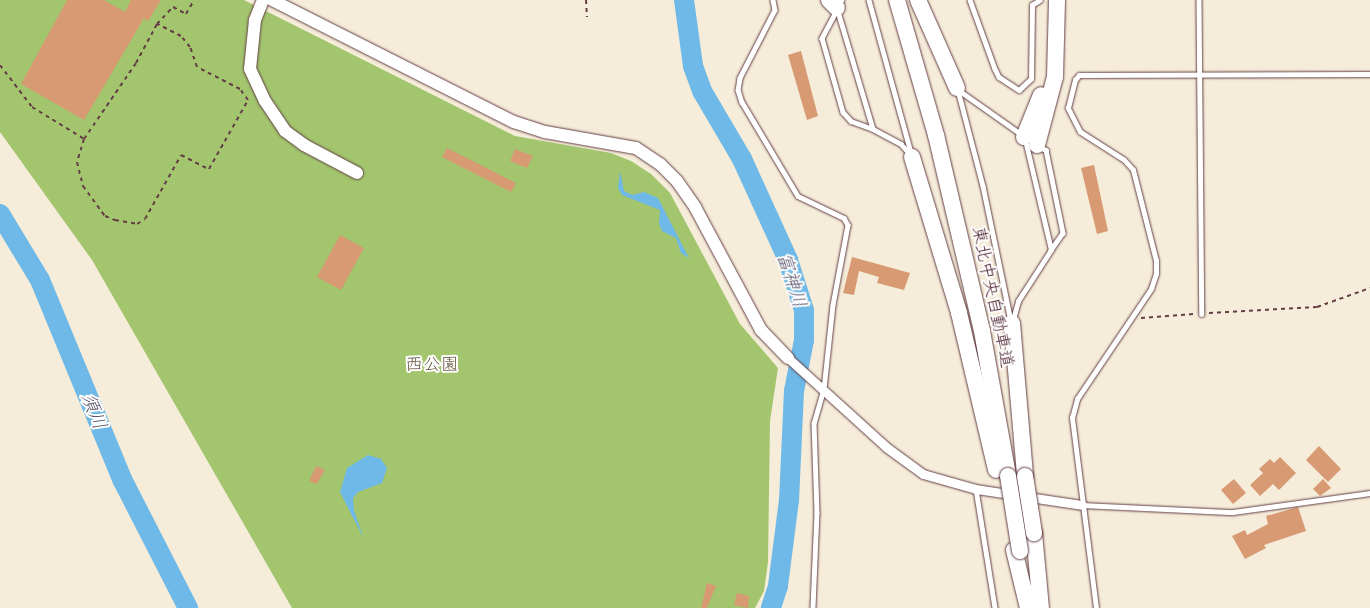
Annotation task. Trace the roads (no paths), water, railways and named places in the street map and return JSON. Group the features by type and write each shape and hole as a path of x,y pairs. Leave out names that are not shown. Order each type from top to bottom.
{"highway":[{"name":"東北中央自動車道","path":"897,0 936,135 980,322 1002,476 1029,608"},
{"path":"918,0 957,88"},
{"path":"1031,141 1047,80 1050,0"},
{"path":"1031,141 1055,77 1057,0"},
{"path":"912,157 959,313 1002,476"},
{"path":"1012,324 1025,476 1034,533 1041,608"}],"street":[{"path":"263,0 255,20 250,69 264,101 285,131 304,146 357,173"},
{"path":"272,0 514,122 545,132 636,148 660,164 677,181 695,207 760,330 788,358 810,375 904,462 938,480 976,489 1082,505"}],"lane":[{"path":"773,0 775,10 740,78 738,90 742,102 798,196 844,218 848,225 833,304 824,389 814,423 817,512 813,608"},
{"path":"869,0 912,157"},
{"path":"970,0 999,77 1019,90 1031,79 1032,5 1040,0"},
{"path":"1199,0 1202,314"},
{"path":"836,3 822,38 844,112 851,121 873,129 901,144 912,157"},
{"path":"836,3 873,129"},
{"path":"1096,608 1072,418 1077,399 1151,289 1156,274 1156,260 1133,170 1124,160 1080,132 1068,108 1075,80 1079,75 1370,74"},
{"path":"957,88 1046,150 1063,233 1018,301 1012,324"},
{"path":"957,88 983,186 1012,324"},
{"path":"1031,141 1051,250"},
{"path":"976,489 995,608"},
{"path":"1082,505 1233,512 1370,493"}],"water":[{"path":"620,171 624,191 632,195 644,192 658,198 689,258 681,253 676,238 662,231 659,224 660,210 622,195 618,188"},
{"path":"368,455 381,459 387,468 382,483 358,492 353,498 354,510 363,537 340,492 347,468"}],"waterway":[{"name":"富神川","path":"684,0 693,66 702,91 742,159 788,260 804,310 804,340 794,391 789,500 778,586 771,608"},
{"name":"須川","path":"0,214 40,280 123,481 188,608"}],"park label":[{"name":"西公園","path":"432,364"}]}
